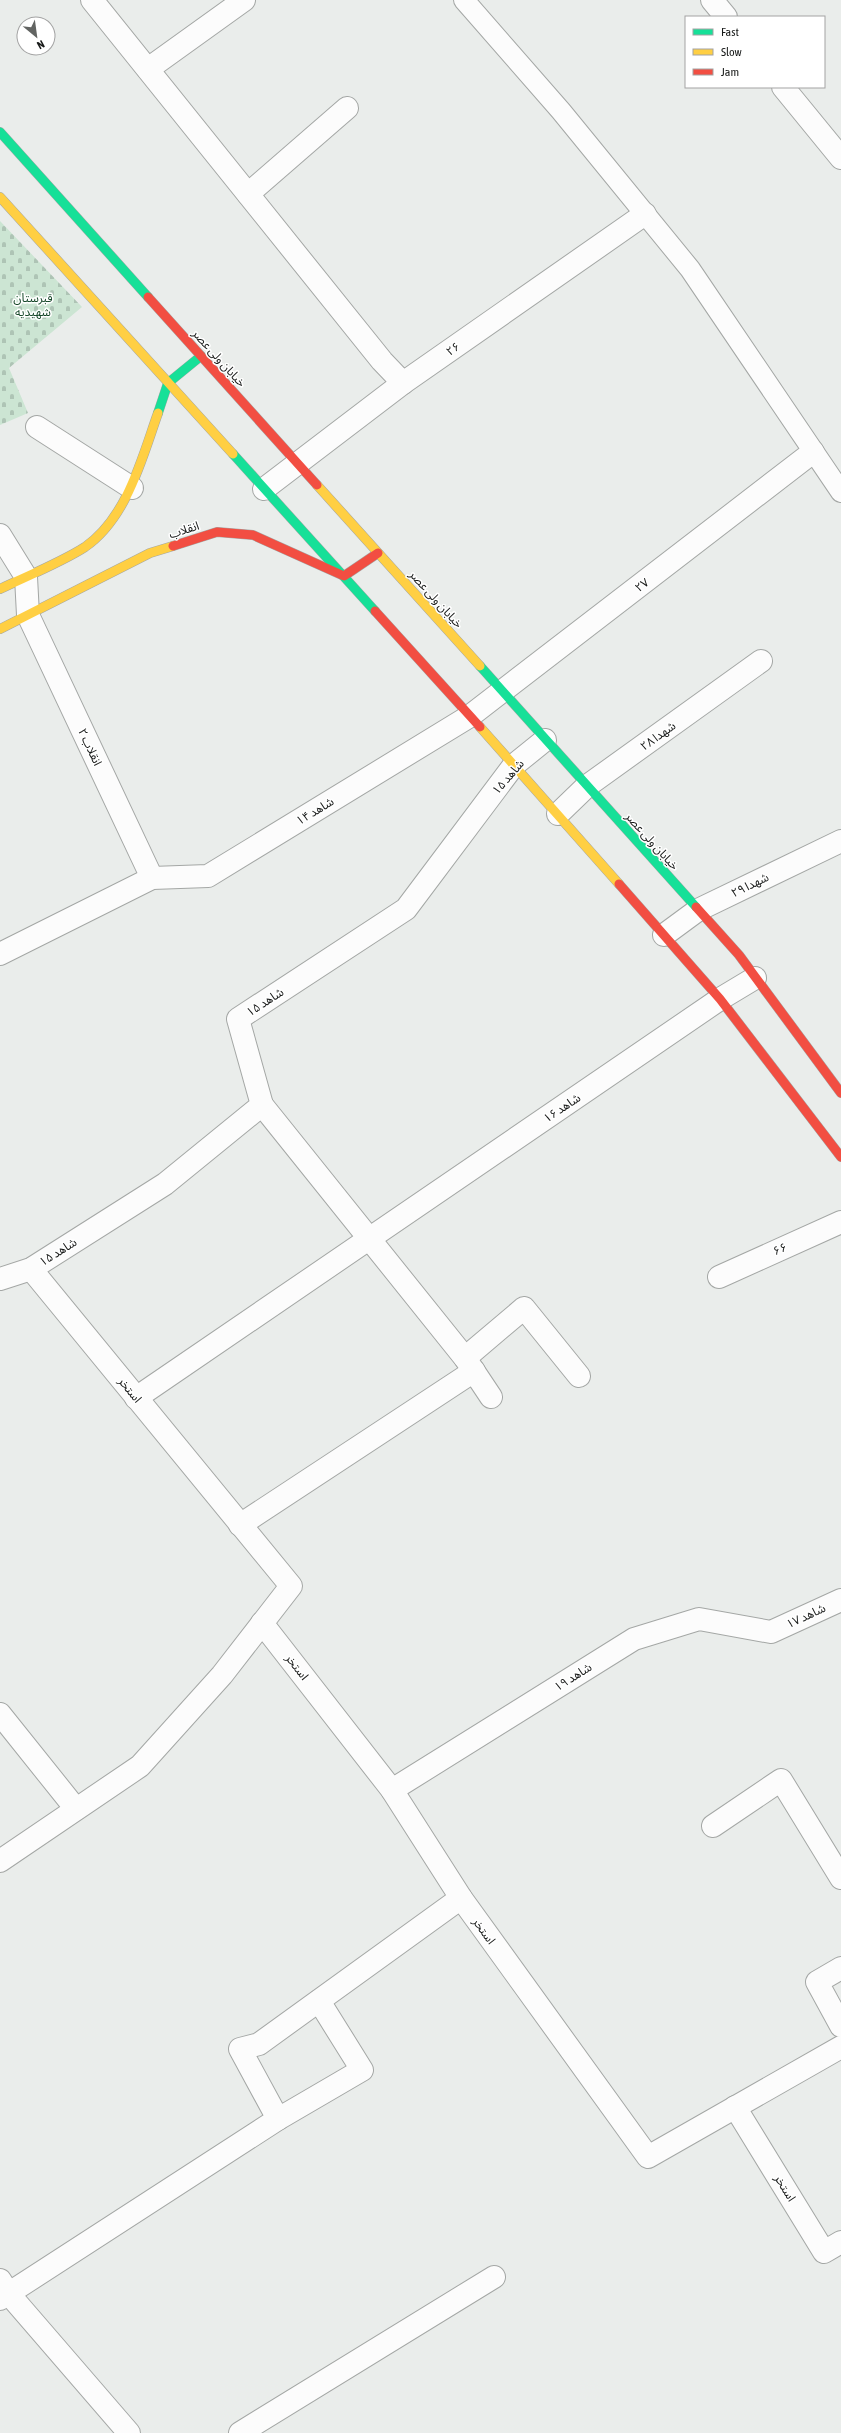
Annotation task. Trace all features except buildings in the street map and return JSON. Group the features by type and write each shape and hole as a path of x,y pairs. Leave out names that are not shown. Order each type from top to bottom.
{"main road":[{"name":"خیابان ولی عصر","path":"0,132 739,955 841,1093"},
{"path":"0,197 558,814 720,999 841,1157"},
{"path":"0,590 85,547 105,528 132,488 168,383 201,356"},
{"name":"انقلاب","path":"0,629 150,553 217,532 253,535 344,576"},
{"path":"344,576 378,553"}],"street":[{"path":"92,0 382,361 403,384"},
{"path":"148,69 244,0"},
{"path":"712,0 725,16"},
{"path":"784,88 841,158"},
{"path":"248,194 347,108"},
{"name":"۲۶","path":"264,489 403,384 645,214"},
{"path":"36,427 132,488"},
{"name":"۲۷","path":"470,716 813,452"},
{"path":"0,535 26,577 28,615"},
{"name":"انقلاب ۲","path":"28,615 152,878"},
{"name":"شهدا ۲۸","path":"558,814 587,786 761,661"},
{"name":"شاهد ۱۴","path":"152,878 208,876 470,716"},
{"name":"شاهد ۱۵","path":"0,1279 31,1269 165,1184 262,1106 238,1019 406,909 514,765 545,740"},
{"name":"شهدا ۲۹","path":"664,935 698,910 841,841"},
{"path":"0,954 152,878"},
{"name":"شاهد ۱۶","path":"136,1398 720,999 755,978"},
{"path":"262,1106 469,1365 491,1397"},
{"name":"۶۶","path":"719,1277 841,1222"},
{"name":"استخر","path":"0,1860 140,1766 222,1675 291,1586 31,1269"},
{"path":"240,1525 469,1365 524,1308 580,1376"},
{"name":"شاهد ۱۷","path":"771,1632 841,1600"},
{"name":"شاهد ۱۹","path":"392,1790 634,1639 698,1619 771,1632"},
{"name":"استخر","path":"262,1623 392,1790 461,1898 648,2157 841,2047"},
{"path":"0,1714 76,1809"},
{"path":"714,1826 781,1780 841,1878"},
{"path":"278,2119 240,2049 259,2044 461,1898"},
{"path":"841,1968 817,1982 841,2026"},
{"path":"129,2433 3,2291 278,2119 362,2070 319,2001"},
{"name":"استخر","path":"735,2107 824,2252 841,2242"},
{"path":"240,2433 494,2277"}],"lane":[{"path":"464,0 561,111 690,269 841,492"}],"green space":[{"name":"قبرستان شهیدیه","path":"0,221 82,307 9,368 28,413 0,425"}],"traffic: fast":[{"path":"0,132 148,297"},
{"path":"158,413 168,383 201,356"},
{"path":"233,454 375,611"},
{"path":"480,666 696,907"}],"traffic: slow":[{"path":"0,197 233,454"},
{"path":"0,589 66,558 85,547 100,535 112,520 131,486 139,468 158,413"},
{"path":"317,485 480,666"},
{"path":"0,629 150,553 173,546"},
{"path":"480,727 619,884"}],"traffic: jam":[{"path":"148,297 317,485"},
{"path":"173,546 217,532 253,535 344,576 378,553"},
{"path":"375,611 480,727"},
{"path":"619,884 720,999 841,1157"},
{"path":"696,907 739,955 841,1093"}]}
